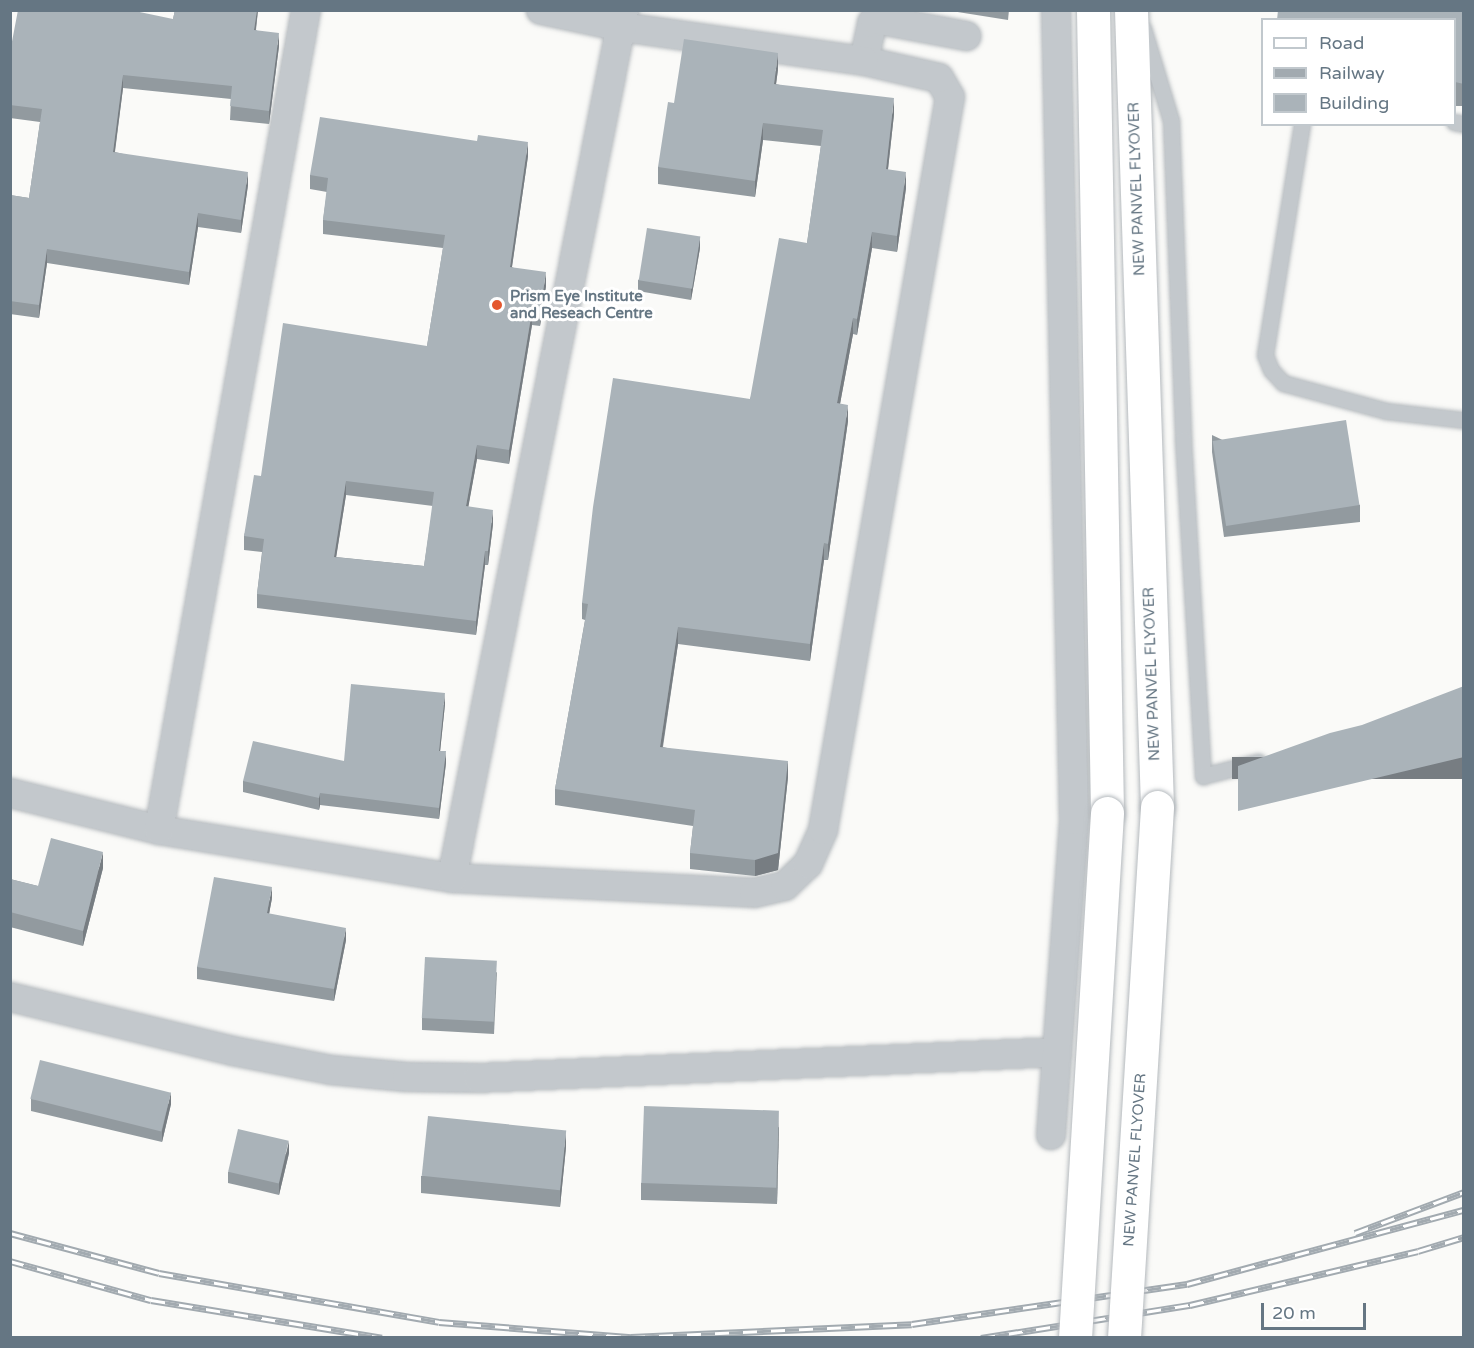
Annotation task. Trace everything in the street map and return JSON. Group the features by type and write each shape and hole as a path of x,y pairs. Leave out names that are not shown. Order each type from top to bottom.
{"main road":[{"path":"1076,1338 1107,813 1093,10"},
{"name":"NEW PANVEL FLYOVER","path":"1124,1338 1157,807 1131,10"}],"street":[{"path":"159,830 306,10"},
{"path":"10,793 159,830 452,878 754,893 785,886 808,864 824,830 950,97 939,78 864,61 623,19 540,10"},
{"path":"1051,1136 1074,820 1056,10"},
{"path":"452,878 623,19"},
{"path":"864,61 872,23 875,20 966,36"},
{"path":"10,997 232,1051 331,1070 407,1077 490,1077 1057,1052"}],"lane":[{"path":"1137,10 1171,120 1183,439 1203,776 1269,759"},
{"path":"1302,126 1265,355 1271,370 1283,383 1386,411 1464,420"}],"building":[{"path":"18,10 130,10 173,19 175,10 257,10 254,30 279,33 269,111 230,106 232,86 123,75 113,152 248,172 241,220 198,213 189,272 47,249 39,305 10,301 10,195 29,198 42,109 10,105 10,52"},
{"path":"1278,10 1464,10 1464,84 1456,82 1456,18 1277,18"},
{"path":"684,39 778,53 774,84 894,98 886,169 906,172 897,236 872,232 857,319 853,318 837,403 848,405 828,544 824,543 810,644 678,627 660,747 788,761 778,853 755,860 690,853 695,810 555,789 588,604 582,603 593,507 613,378 750,399 779,238 807,243 823,130 763,123 755,181 658,167 668,102 674,103"},
{"path":"320,117 477,141 478,135 528,142 510,267 546,272 540,312 532,311 509,450 477,445 466,506 493,510 476,621 257,594 264,539 244,536 254,475 261,476 283,323 427,346 445,235 323,220 328,178 310,175","holes":["346,481 434,492 424,566 334,557"]},
{"path":"647,228 700,236 692,289 639,280"},
{"path":"1346,420 1359,505 1226,526 1213,441"},
{"path":"351,684 445,693 439,751 446,751 439,808 320,793 319,798 243,781 253,741 344,761"},
{"path":"1464,686 1464,757 1238,811 1238,766 1330,733 1362,725"},
{"path":"51,838 103,852 83,931 10,912 10,879 38,886"},
{"path":"214,877 272,887 267,913 346,928 334,989 197,967"},
{"path":"425,957 497,961 494,1022 422,1018"},
{"path":"40,1060 171,1093 161,1131 30,1099"},
{"path":"644,1106 779,1111 776,1188 641,1183"},
{"path":"428,1116 566,1131 560,1190 422,1176"},
{"path":"238,1129 289,1141 279,1184 228,1172"}],"railway":[{"path":"1355,1233 1464,1192"},
{"path":"10,1233 159,1273 439,1322 631,1337 912,1324 1187,1284 1464,1210"},
{"path":"981,1338 1190,1305 1418,1251 1464,1237"},
{"path":"10,1261 151,1300 382,1338"}],"place":[{"name":"Prism Eye Institute and Reseach Centre","path":"497,305"}]}
